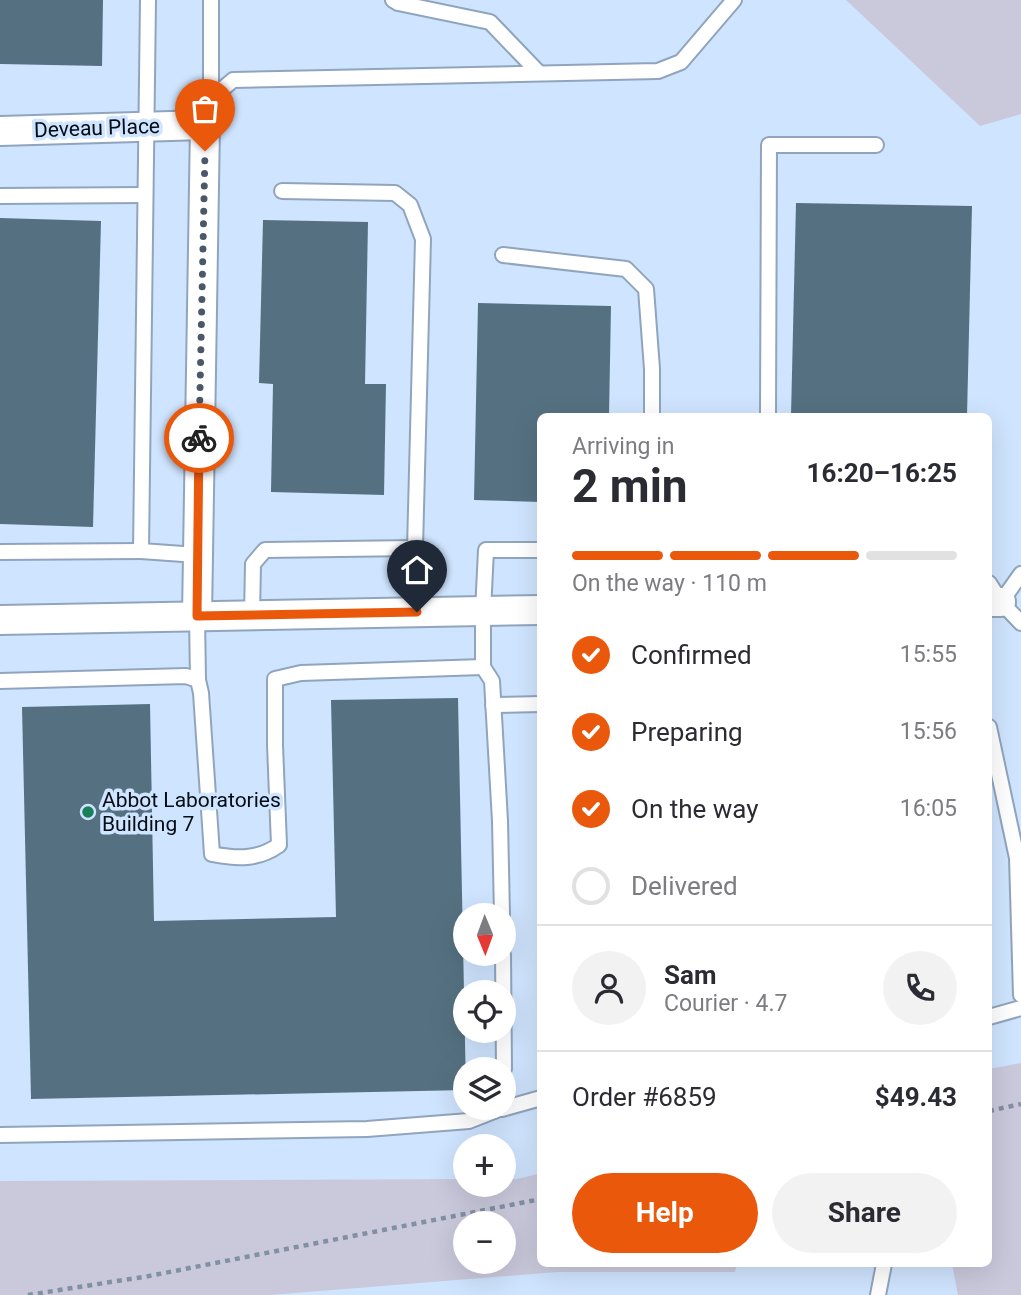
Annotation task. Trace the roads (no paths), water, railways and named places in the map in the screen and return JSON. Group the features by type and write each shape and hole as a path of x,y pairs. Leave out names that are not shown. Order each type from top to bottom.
{"street":[{"name":"Deveau Place","path":"0,131 145,126 208,112"},
{"path":"197,616 208,112"},
{"path":"0,620 537,610"}],"lane":[{"path":"141,551 148,0"},
{"path":"208,112 211,0"},
{"path":"393,0 490,22 539,73"},
{"path":"208,112 233,80 659,71 681,62 734,0"},
{"path":"768,413 769,145 876,145"},
{"path":"282,191 395,193 410,205 423,239 415,548 417,612"},
{"path":"0,195 145,195"},
{"path":"503,256 626,269 646,289 652,369 652,413"},
{"path":"251,615 253,564 265,550 415,548"},
{"path":"502,903 492,681 483,667 486,550 537,550"},
{"path":"0,552 141,551 197,555"},
{"path":"1021,574 993,596 1021,622"},
{"path":"197,616 192,678 201,692 212,854 240,859 267,853 279,845 275,679 302,673 483,667"},
{"path":"0,681 192,678"},
{"path":"493,705 537,704"},
{"path":"992,740 1017,858 1021,995"},
{"path":"503,966 504,1057"},
{"path":"992,1016 1021,1008"},
{"path":"516,1105 537,1099"},
{"path":"0,1135 367,1129 472,1120"},
{"path":"878,1295 883,1267"}],"place":[{"name":"Abbot Laboratories Building 7","path":"88,812"}]}
